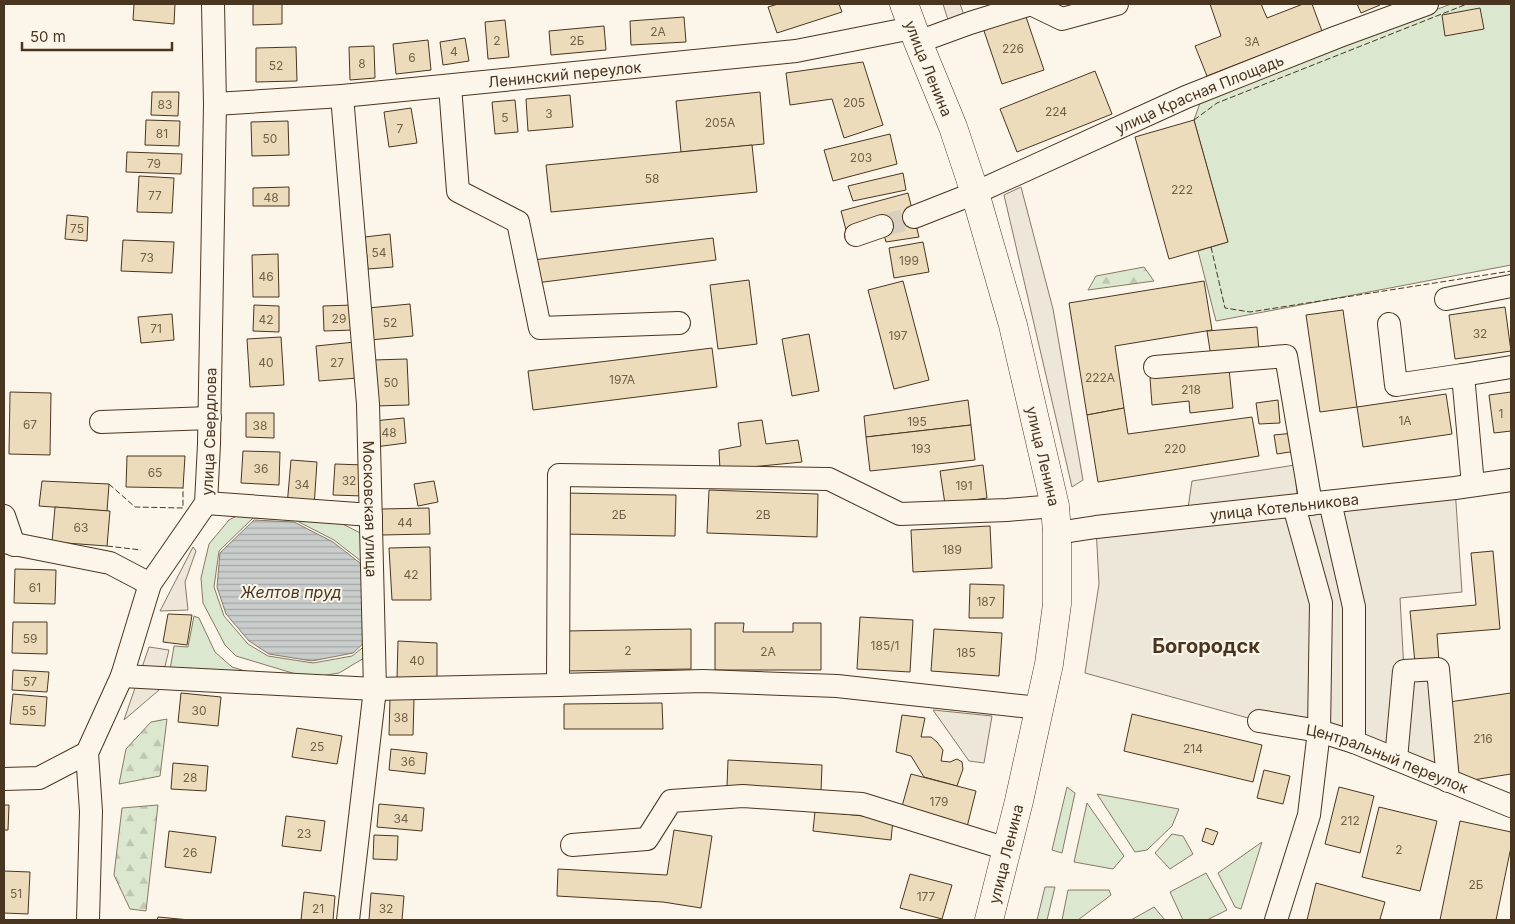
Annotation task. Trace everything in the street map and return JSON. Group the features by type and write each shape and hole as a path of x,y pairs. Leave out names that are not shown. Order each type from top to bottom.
{"main road":[{"name":"улица Ленина","path":"912,25 953,127 975,193 1013,325 1056,519 1057,604 1048,664 1008,849 990,920"}],"street":[{"name":"улица Свердлова","path":"88,920 91,810 87,752 122,676 150,584 206,503 210,418 215,104 213,4"},
{"name":"Ленинский переулок","path":"215,104 342,96 796,51 912,25 970,23 1031,4 1062,19 1117,4"},
{"name":"улица Красная Площадь","path":"914,217 975,193 1186,97 1337,37 1427,4"},
{"path":"450,86 458,192 518,222 540,328 679,323"},
{"name":"Московская улица","path":"342,96 368,404 375,689 348,920"},
{"path":"856,235 882,226"},
{"path":"1446,299 1511,286"},
{"path":"1389,324 1396,385 1511,367"},
{"path":"1155,367 1286,356 1312,504 1320,603 1319,730 1309,815 1276,920"},
{"path":"1463,375 1473,485"},
{"path":"101,422 210,418"},
{"name":"улица Котельникова","path":"558,685 559,475 829,479 900,514 1007,510 1096,526 1312,504 1511,480"},
{"path":"206,503 371,520"},
{"path":"1312,504 1354,607 1354,742"},
{"path":"4,516 9,544 110,562 150,584"},
{"path":"1396,760 1404,671 1438,670 1448,780"},
{"path":"122,676 375,689 703,681 837,686 1039,708"},
{"name":"Центральный переулок","path":"1259,721 1319,730 1354,742 1511,806"},
{"path":"4,779 39,778 87,752"},
{"path":"572,845 647,839 671,801 743,796 862,804 1008,849"}],"green space":[{"path":"1451,4 1511,4 1511,265 1216,321 1198,251 1228,242 1194,120 1202,97"},
{"path":"1144,267 1154,281 1088,290 1096,276"},
{"path":"244,512 331,518 368,537 361,561 334,540 295,520 253,518 219,551 214,587 224,616 248,644 268,656 313,663 352,656 371,641 364,658 339,673 309,678 236,656 225,645 203,603 201,578 209,544 229,520"},
{"path":"194,616 199,618 215,652 232,667 278,681 169,676 174,646 188,647"},
{"path":"167,719 160,776 119,784 126,749 151,722"},
{"path":"1067,787 1075,793 1062,853 1052,850"},
{"path":"1097,794 1179,809 1172,826 1147,850 1135,852"},
{"path":"1087,803 1124,856 1113,869 1074,862"},
{"path":"158,805 146,911 130,909 114,875 122,808"},
{"path":"1172,834 1183,836 1193,854 1170,869 1155,853"},
{"path":"1262,842 1241,909 1235,907 1218,873"},
{"path":"1206,873 1227,910 1207,920 1183,920 1170,892"},
{"path":"1045,887 1055,887 1047,920 1037,920"},
{"path":"1068,890 1109,890 1111,895 1078,920 1062,920"},
{"path":"1154,907 1165,920 1131,920"}],"shaded area":[{"path":"943,4 960,4 964,15 948,20"},
{"path":"1021,187 1053,309 1083,480 1072,487 1004,195"},
{"path":"1295,465 1297,496 1188,508 1192,481"},
{"path":"1455,488 1462,592 1400,598 1404,671 1438,669 1448,781 1259,721 1085,673 1099,584 1096,527"},
{"path":"193,547 196,551 185,582 188,610 160,611"},
{"path":"149,647 169,650 159,690 124,720"},
{"path":"933,710 992,716 984,763 969,761"}],"water":[{"name":"Желтов пруд","path":"254,520 294,522 333,542 360,563 367,574 369,638 353,653 312,661 269,654 249,641 226,614 217,587 220,553"}],"building":[{"path":"134,4 175,4 174,24 133,20"},
{"path":"253,4 282,4 282,24 253,25"},
{"path":"778,4 839,4 842,12 777,33 768,7"},
{"path":"1210,4 1261,4 1267,18 1303,4 1312,4 1322,31 1207,76 1195,46 1221,36"},
{"path":"1357,4 1380,4 1380,5 1361,13"},
{"path":"1480,8 1484,29 1445,36 1442,15"},
{"path":"1024,11 1044,70 1002,84 982,25"},
{"path":"684,17 686,42 631,45 630,21"},
{"path":"505,20 509,57 488,59 485,22"},
{"path":"604,26 606,50 551,55 549,31"},
{"path":"465,38 469,61 443,65 440,42"},
{"path":"428,40 431,70 396,74 393,44"},
{"path":"374,46 375,78 350,80 349,47"},
{"path":"296,47 297,81 256,82 256,48"},
{"path":"863,62 883,125 844,138 832,99 790,105 786,73"},
{"path":"1095,71 1112,114 1017,152 1000,109"},
{"path":"152,92 179,92 178,116 151,115"},
{"path":"760,92 764,144 681,152 676,101"},
{"path":"570,95 573,127 528,131 526,99"},
{"path":"515,100 518,132 495,134 492,102"},
{"path":"411,108 417,143 389,147 384,112"},
{"path":"146,120 180,121 179,146 145,145"},
{"path":"1194,120 1228,242 1169,259 1135,137"},
{"path":"288,121 289,155 252,156 251,122"},
{"path":"890,134 897,164 833,181 824,150"},
{"path":"752,145 757,192 551,212 546,165"},
{"path":"127,152 182,154 181,174 126,172"},
{"path":"903,173 906,190 853,201 848,186"},
{"path":"139,176 174,178 172,213 137,212"},
{"path":"289,187 289,206 253,206 253,188"},
{"path":"908,193 919,237 886,242 881,223 846,230 841,211"},
{"path":"67,215 88,217 87,241 65,239"},
{"path":"390,234 393,267 368,269 365,237"},
{"path":"713,238 716,260 536,283 533,260"},
{"path":"123,240 174,242 172,273 121,271"},
{"path":"923,242 929,272 894,278 889,248"},
{"path":"278,254 279,297 253,297 252,255"},
{"path":"749,280 757,344 718,349 710,285"},
{"path":"903,281 929,380 894,389 868,290"},
{"path":"1204,281 1212,330 1115,346 1124,408 1087,415 1069,303"},
{"path":"410,304 413,336 370,340 368,308"},
{"path":"254,305 279,306 279,332 253,331"},
{"path":"353,305 354,330 324,331 323,306"},
{"path":"1505,307 1511,351 1455,359 1449,315"},
{"path":"1343,310 1357,407 1320,412 1306,315"},
{"path":"172,314 174,340 141,343 138,317"},
{"path":"1257,327 1259,351 1211,357 1207,331"},
{"path":"809,334 819,391 792,396 782,339"},
{"path":"281,337 284,385 250,387 247,339"},
{"path":"355,342 358,378 319,381 316,346"},
{"path":"712,348 717,387 533,410 528,371"},
{"path":"407,359 409,405 375,406 373,360"},
{"path":"1229,369 1233,408 1190,413 1189,401 1152,405 1150,378"},
{"path":"10,392 51,393 50,455 9,454"},
{"path":"1511,392 1511,431 1494,433 1489,395"},
{"path":"1446,394 1452,434 1363,447 1357,407"},
{"path":"968,400 971,425 866,437 864,416"},
{"path":"1278,400 1280,423 1259,424 1256,403"},
{"path":"1124,408 1128,434 1252,417 1259,456 1098,482 1087,415"},
{"path":"246,413 274,413 274,438 246,437"},
{"path":"404,418 406,443 375,447 373,421"},
{"path":"762,420 766,444 798,440 802,462 720,470 719,450 741,446 738,423"},
{"path":"971,425 975,460 870,471 866,437"},
{"path":"1294,433 1296,451 1277,454 1274,435"},
{"path":"243,451 280,452 279,485 241,483"},
{"path":"127,456 185,456 183,488 126,487"},
{"path":"291,460 317,462 314,507 287,506"},
{"path":"335,464 364,465 363,496 333,495"},
{"path":"983,465 987,498 945,504 940,471"},
{"path":"42,481 109,484 107,511 39,506"},
{"path":"434,481 438,502 418,506 414,484"},
{"path":"709,490 818,494 817,537 707,533"},
{"path":"563,493 676,495 675,536 562,534"},
{"path":"55,507 110,511 107,546 52,542"},
{"path":"429,508 430,534 381,535 381,509"},
{"path":"990,526 992,568 913,572 911,530"},
{"path":"430,547 431,600 392,600 389,548"},
{"path":"1493,551 1500,629 1437,634 1439,661 1415,663 1410,611 1476,605 1471,553"},
{"path":"15,569 56,570 55,604 14,603"},
{"path":"970,584 1004,585 1003,618 969,618"},
{"path":"168,614 192,615 187,645 163,642"},
{"path":"860,617 913,620 910,672 857,669"},
{"path":"13,622 47,622 47,654 12,653"},
{"path":"715,623 744,623 743,632 793,632 793,623 821,623 821,670 715,670"},
{"path":"691,629 691,669 565,671 565,631"},
{"path":"934,629 1002,633 999,676 931,671"},
{"path":"398,641 437,643 437,678 397,678"},
{"path":"13,670 49,672 47,692 12,690"},
{"path":"181,693 221,697 218,726 178,722"},
{"path":"1511,693 1511,774 1460,782 1449,702"},
{"path":"13,694 47,697 45,726 10,724"},
{"path":"390,698 414,699 413,735 389,735"},
{"path":"662,703 663,729 564,729 564,704"},
{"path":"1132,714 1262,745 1253,782 1124,751"},
{"path":"902,715 925,718 921,737 931,737 937,742 943,750 941,761 950,762 957,759 962,762 963,769 957,786 924,777 911,756 896,752"},
{"path":"297,728 342,736 337,764 292,757"},
{"path":"391,749 427,753 425,774 389,770"},
{"path":"728,760 822,765 821,791 727,786"},
{"path":"173,763 208,766 206,791 171,789"},
{"path":"1264,770 1290,776 1283,804 1257,798"},
{"path":"911,774 976,791 967,827 901,810"},
{"path":"1339,787 1374,796 1360,853 1325,844"},
{"path":"379,804 424,808 422,831 377,827"},
{"path":"4,805 9,805 8,830 4,830"},
{"path":"1379,807 1437,821 1420,891 1362,877"},
{"path":"815,811 893,819 891,840 813,831"},
{"path":"286,816 325,821 321,851 282,846"},
{"path":"1460,821 1511,832 1511,847 1496,920 1440,920"},
{"path":"1206,828 1218,832 1213,845 1202,841"},
{"path":"674,830 712,836 701,908 663,902 557,896 558,869 667,875"},
{"path":"169,831 216,837 211,873 165,867"},
{"path":"374,835 398,836 397,860 373,859"},
{"path":"4,871 30,872 28,914 4,913"},
{"path":"910,874 952,885 942,919 900,908"},
{"path":"1316,883 1385,902 1380,919 1384,920 1307,920"},
{"path":"304,892 335,896 333,920 301,920"},
{"path":"371,893 404,896 402,920 369,920"},
{"path":"158,917 190,920 157,920"}],"tunnel":[{"path":"882,226 914,217"}],"fence":[{"path":"1194,120 1217,103 1467,4"},
{"path":"1211,247 1225,308 1250,312 1511,271"},
{"path":"109,484 135,507 183,508 183,488"},
{"path":"107,546 141,550"}],"district":[{"name":"Богородск","path":"1206,646"}]}
